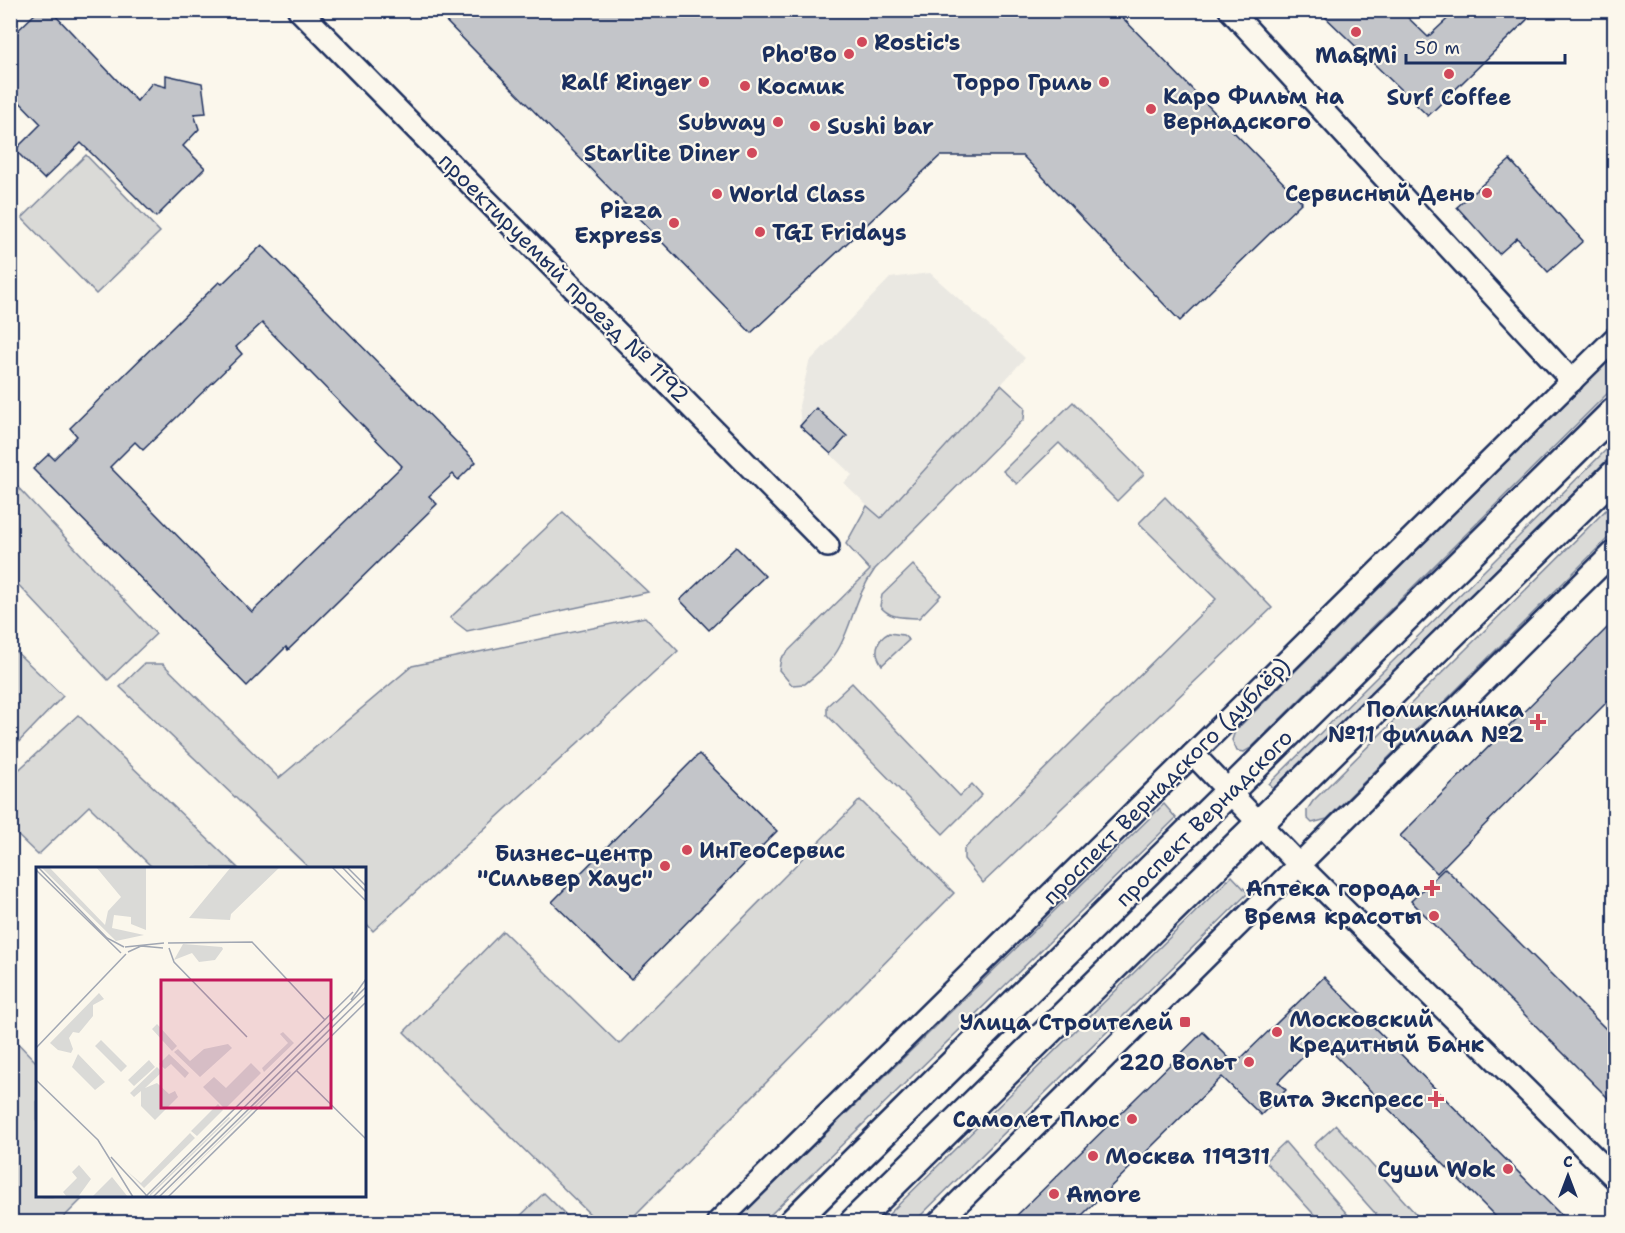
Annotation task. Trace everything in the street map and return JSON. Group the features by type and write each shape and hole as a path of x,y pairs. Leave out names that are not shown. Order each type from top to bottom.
{"main road":[{"name":"проспект Вернадского","path":"793,1222 1614,412"},
{"name":"проспект Вернадского","path":"854,1222 1614,476"}],"street":[{"name":"проектируемый проезд № 1192","path":"299,10 828,546"},
{"path":"1230,10 1572,381"},
{"name":"проспект Вернадского (дублёр)","path":"718,1222 1614,339"},
{"path":"939,1222 1614,552"},
{"path":"1193,754 1300,866 1614,1178"}],"shaded area":[{"path":"86,155 160,232 96,294 22,218"},
{"path":"930,273 1025,358 881,518 844,483 852,475 801,426 799,406 809,362 890,278"},
{"path":"1614,355 1614,387 1251,748 1244,752 1237,751 1232,740 1235,731"},
{"path":"1001,385 1025,407 1024,419 875,569 863,589 845,636 833,657 805,684 792,685 779,670 781,658 870,570 846,544 867,506 881,518"},
{"path":"1073,402 1144,474 1117,501 1059,443 1017,484 1003,471"},
{"path":"1614,442 1614,453 1274,790 1269,784"},
{"path":"11,480 156,634 108,680 11,577"},
{"path":"1165,497 1272,608 983,883 964,859 964,849 1216,599 1139,523"},
{"path":"1614,502 1614,532 1327,819 1312,823 1307,818 1307,810 1313,801"},
{"path":"563,512 648,592 467,631 450,618"},
{"path":"913,565 941,595 919,618 888,613 880,606 882,595"},
{"path":"645,617 678,651 373,931 366,923 366,867 308,867 120,687 144,664 163,664 279,778 412,666"},
{"path":"889,633 903,635 909,640 882,665 877,656 877,647 881,639"},
{"path":"10,646 63,696 11,750 10,750"},
{"path":"852,683 960,796 972,784 982,795 943,834 827,715 827,706"},
{"path":"78,715 237,867 152,867 89,806 38,855 11,829 11,777"},
{"path":"860,800 954,893 628,1222 598,1222 404,1032 503,931 619,1044"},
{"path":"1164,804 1176,818 763,1222 735,1222"},
{"path":"1232,876 1248,893 914,1222 881,1222"},
{"path":"11,1036 36,1062 36,1197 84,1197 59,1222 11,1222"},
{"path":"1336,1125 1423,1222 1383,1222 1314,1145"},
{"path":"1285,1142 1354,1222 1321,1222 1265,1161"},
{"path":"544,1193 573,1222 514,1222"}],"building":[{"path":"39,10 50,10 137,101 152,83 166,87 166,75 202,83 206,113 194,114 199,129 183,146 205,168 156,217 81,143 44,179 15,150 41,124 10,92 10,38"},
{"path":"435,10 1115,10 1302,202 1180,321 1023,156 940,156 751,333"},
{"path":"1318,10 1400,10 1428,37 1457,10 1537,10 1428,116"},
{"path":"1510,160 1583,241 1548,272 1517,238 1499,254 1457,207"},
{"path":"262,245 476,462 458,480 453,474 429,496 437,504 288,650 286,647 247,686 33,469 49,454 54,459 77,436 70,428 219,282 222,284","holes":["262,323 402,466 252,612 110,467 135,442 143,450 242,354 236,347"]},
{"path":"816,408 847,436 831,454 800,426"},
{"path":"736,547 765,576 709,630 680,600"},
{"path":"1614,621 1614,695 1437,873 1400,836"},
{"name":"Бизнес-центр \"Сильвер Хаус\"","path":"699,754 777,831 631,979 552,902"},
{"path":"1445,868 1614,1037 1614,1104 1411,901"},
{"path":"1324,977 1568,1222 1501,1222 1320,1040 1278,1082 1286,1090 1261,1115 1222,1077 1075,1222 1010,1222 1203,1032 1235,1064"}],"place":[{"name":"Ma&Mi","path":"1356,32"},
{"name":"Rostic's","path":"862,42"},
{"name":"Pho'Bo","path":"849,54"},
{"name":"Surf Coffee","path":"1449,74"},
{"name":"Ralf Ringer","path":"704,82"},
{"name":"Торро Гриль","path":"1104,82"},
{"name":"Космик","path":"745,86"},
{"name":"Каро Фильм на Вернадского","path":"1151,109"},
{"name":"Subway","path":"778,122"},
{"name":"Sushi bar","path":"815,126"},
{"name":"Starlite Diner","path":"752,153"},
{"name":"Сервисный День","path":"1487,193"},
{"name":"World Class","path":"717,194"},
{"name":"Pizza Express","path":"674,223"},
{"name":"TGI Fridays","path":"760,232"},
{"name":"Поликлиника №11 филиал №2","path":"1538,722"},
{"name":"ИнГеоСервис","path":"687,850"},
{"name":"Бизнес-центр \"Сильвер Хаус\"","path":"665,866"},
{"name":"Аптека города","path":"1432,888"},
{"name":"Время красоты","path":"1434,916"},
{"name":"Улица Строителей","path":"1185,1022"},
{"name":"Московский Кредитный Банк","path":"1277,1032"},
{"name":"220 Вольт","path":"1249,1062"},
{"name":"Вита Экспресс","path":"1436,1099"},
{"name":"Самолет Плюс","path":"1132,1119"},
{"name":"Москва 119311","path":"1093,1156"},
{"name":"Суши Wok","path":"1508,1169"},
{"name":"Amore","path":"1054,1194"}]}
